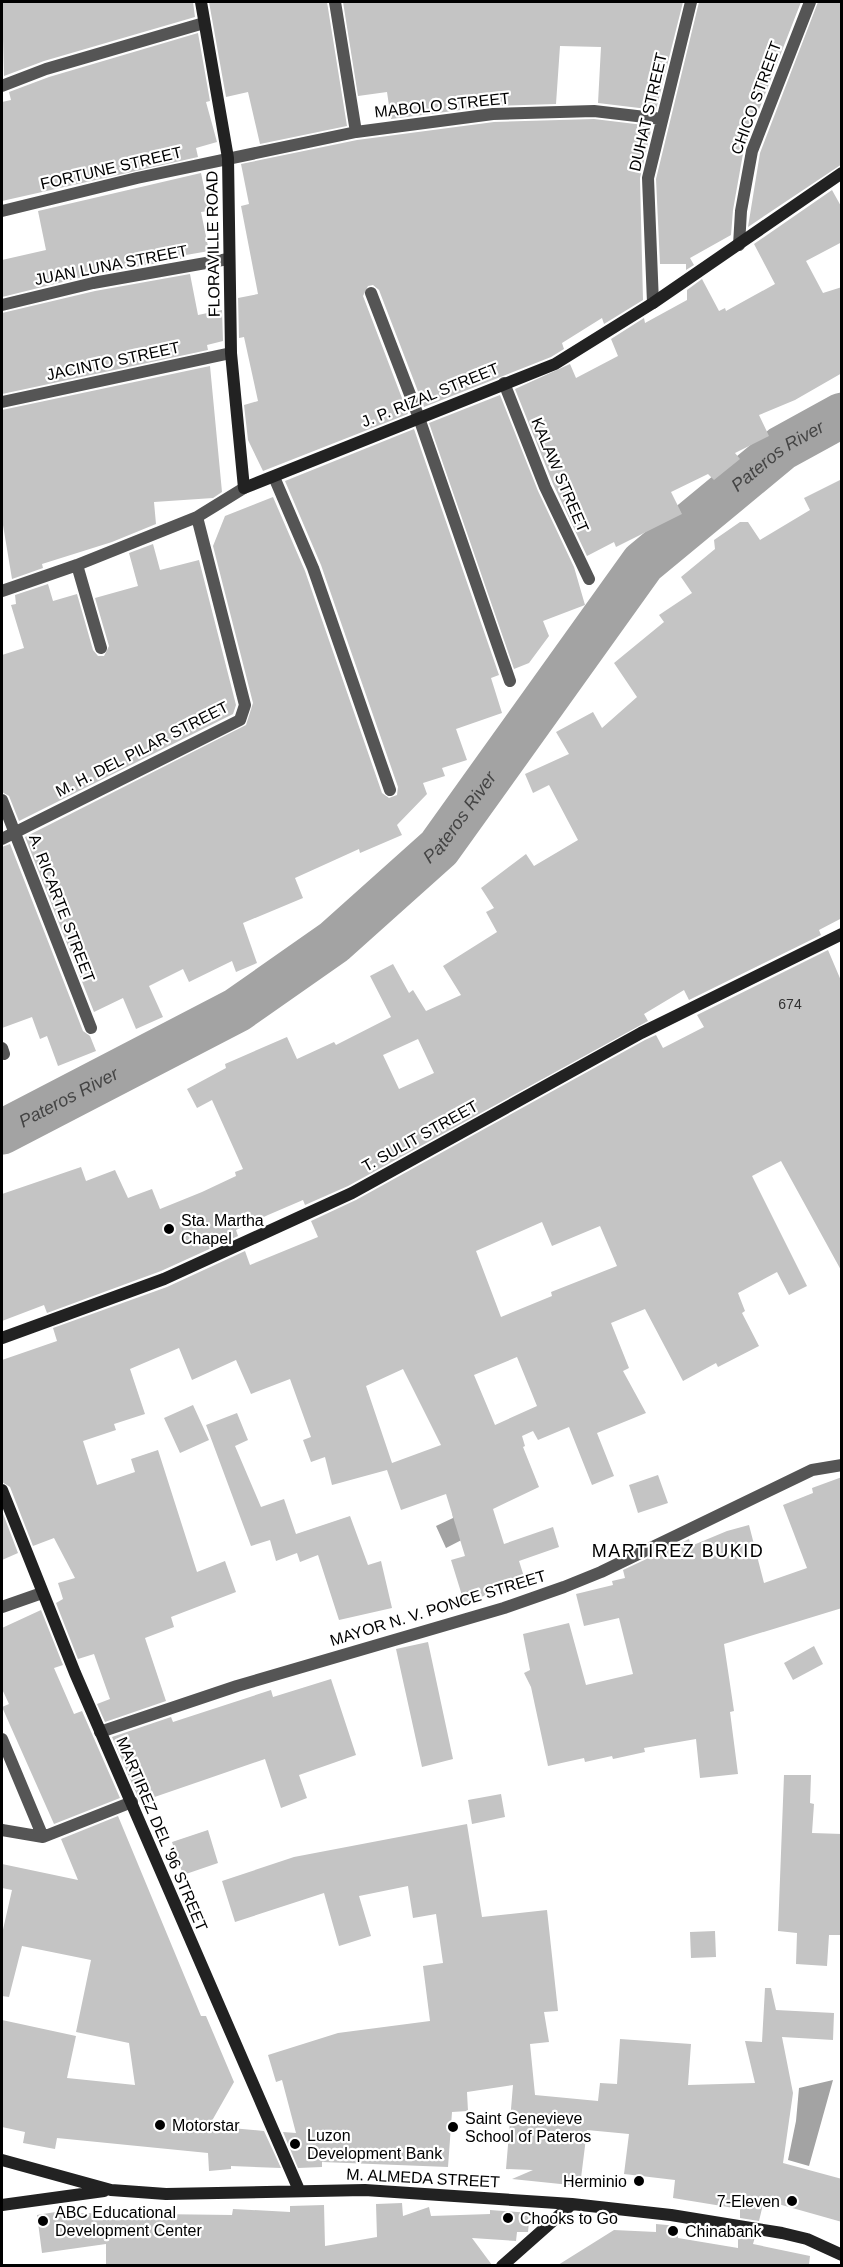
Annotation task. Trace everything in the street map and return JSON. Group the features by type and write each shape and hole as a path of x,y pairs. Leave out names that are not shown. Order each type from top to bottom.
{"street":[{"name":"FLORAVILLE ROAD","path":"201,2 228,158 231,353 244,488"},
{"path":"335,2 356,132"},
{"name":"DUHAT STREET","path":"653,303 648,178 691,2"},
{"name":"CHICO STREET","path":"739,245 741,211 752,151 810,2"},
{"path":"2,86 46,69 204,23"},
{"name":"MABOLO STREET","path":"228,158 356,132 493,114 594,111 662,119"},
{"name":"FORTUNE STREET","path":"2,211 228,158"},
{"name":"J. P. RIZAL STREET","path":"2,591 76,565 196,517 244,488 555,364 653,303 842,173"},
{"name":"JUAN LUNA STREET","path":"2,305 93,283 228,259"},
{"path":"371,293 419,418 510,681"},
{"name":"JACINTO STREET","path":"2,402 231,353"},
{"name":"KALAW STREET","path":"504,383 545,487 589,579"},
{"path":"274,477 314,568 390,790"},
{"name":"M. H. DEL PILAR STREET","path":"2,839 240,720 246,705 196,517"},
{"path":"76,565 101,648"},
{"name":"A. RICARTE STREET","path":"2,800 91,1028"},
{"name":"T. SULIT STREET","path":"2,1338 164,1279 352,1193 641,1033 842,934"},
{"name":"MAYOR N. V. PONCE STREET","path":"100,1732 237,1686 504,1608 564,1587 601,1572 812,1470 842,1465"},
{"name":"MARTIREZ DEL '96 STREET","path":"2,1490 100,1732 298,2190"},
{"path":"2,1607 42,1593"},
{"path":"2,1739 43,1837"},
{"path":"2,1830 43,1837 132,1802"},
{"name":"M. ALMEDA STREET","path":"2,2160 111,2190 166,2194 298,2190 419,2192 572,2204 670,2215 782,2233 807,2239 842,2255"},
{"path":"2,2205 111,2190"},
{"path":"502,2265 572,2204"}],"shaded area":[{"path":"452,1509 481,1530 446,1548 436,1526 453,1518"},
{"path":"833,2080 809,2166 788,2160 796,2121 799,2088"}],"building":[{"path":"2,2 193,2 195,17 44,61 4,76"},
{"path":"209,2 327,2 347,126 260,144 248,92 226,97"},
{"path":"343,2 683,2 656,110 598,103 601,47 560,46 556,104 492,106 391,119 387,92 358,96"},
{"path":"699,2 801,2 744,148 731,235 690,258 694,265 686,270 686,264 660,264 656,179"},
{"path":"818,2 842,2 842,164 748,227 760,153"},
{"path":"198,33 210,101 206,102 217,142 196,148 198,157 2,201 2,102 11,100 9,92 49,77"},
{"path":"594,119 652,126 640,178 643,300 604,324 602,318 562,343 564,349 551,357 424,407 379,290 373,285 368,286 363,296 408,414 263,471 248,440 244,405 258,401 244,337 239,338 238,298 258,294 241,206 249,204 241,164 357,140 494,122"},
{"path":"201,173 209,211 201,212 209,251 186,255 186,258 91,275 2,297 2,260 46,250 38,211"},
{"path":"832,190 842,208 842,242 806,261 823,293 842,287 842,373 795,400 759,415 769,436 735,453 740,459 714,480 708,474 671,492 682,514 616,547 614,542 587,556 553,484 515,389 570,364 576,378 618,356 611,339 644,318 645,323 687,300 687,290 702,279 719,311 725,308 726,311 775,284 754,244"},
{"path":"190,274 198,315 222,310 223,341 207,345 208,350 2,394 2,313 95,291"},
{"path":"210,366 222,492 213,498 154,502 156,524 112,542 42,564 43,568 12,579 2,519 2,410"},
{"path":"500,395 538,491 574,567 585,605 543,621 549,636 529,663 514,669 429,423"},
{"path":"414,429 499,675 491,678 502,713 456,729 467,760 442,768 445,776 423,783 427,794 397,825 402,835 360,853 359,849 295,878 303,898 243,923 257,963 236,972 232,961 189,982 183,969 149,986 163,1017 136,1029 123,998 94,1012 25,837 246,725 253,703 213,546 225,516 273,497 305,571 382,793 389,798 397,795 398,787 321,565 285,481"},
{"path":"842,479 842,918 819,930 821,935 689,1000 684,990 644,1014 648,1021 348,1186 305,1205 303,1200 268,1215 236,1230 238,1236 161,1271 47,1313 44,1305 2,1321 2,1194 81,1167 86,1181 115,1170 128,1198 152,1189 160,1209 202,1192 236,1176 235,1172 243,1169 212,1100 197,1108 187,1089 226,1068 225,1064 287,1037 297,1059 334,1042 336,1045 391,1017 370,976 393,964 409,993 413,990 426,1011 461,995 443,966 497,932 486,912 494,908 481,888 526,854 534,866 578,840 549,785 533,793 525,774 569,754 556,732 593,712 602,728 637,697 614,663 664,622 659,615 692,593 681,577 715,549 714,540 740,522 748,522 760,540 810,510 804,498","holes":["418,1039 434,1073 399,1089 383,1055"]},
{"path":"153,544 160,570 199,560 236,705 233,714 19,821 9,796 2,792 2,655 24,648 11,605 16,604 15,595 48,584 53,601 77,594 93,650 98,656 104,656 109,646 95,598 138,586 129,553"},
{"path":"10,844 83,1031 90,1036 96,1051 58,1066 47,1036 40,1039 32,1017 2,1028 2,847"},
{"path":"828,950 842,983 842,1272 781,1161 752,1176 807,1286 789,1295 777,1272 738,1293 745,1311 742,1313 759,1346 718,1367 716,1363 683,1381 645,1309 611,1323 629,1368 623,1371 646,1413 597,1433 614,1476 592,1485 569,1427 538,1440 533,1431 522,1436 525,1446 523,1447 539,1487 493,1509 504,1544 553,1527 559,1547 519,1561 526,1583 464,1602 451,1560 465,1556 446,1494 401,1510 387,1470 332,1485 325,1457 311,1462 303,1440 311,1437 290,1379 251,1394 236,1360 192,1380 179,1348 130,1369 145,1414 114,1424 116,1430 83,1441 97,1485 135,1472 131,1459 158,1450 197,1572 225,1561 236,1592 171,1617 174,1627 145,1638 166,1701 105,1722 97,1704 110,1699 94,1654 78,1659 56,1603 63,1599 58,1583 75,1578 54,1538 33,1546 10,1487 2,1482 2,1360 57,1341 53,1328 167,1287 245,1251 250,1265 318,1237 311,1221 356,1200 645,1040 656,1035 663,1048 704,1027 697,1015","holes":["542,1222 552,1246 600,1226 617,1266 551,1292 552,1296 501,1317 476,1251","517,1357 537,1406 495,1425 474,1375","403,1369 441,1445 392,1463 366,1386"]},
{"path":"193,1405 209,1440 180,1453 164,1418"},
{"path":"237,1413 248,1440 235,1446 261,1507 284,1499 296,1534 350,1516 368,1565 381,1561 392,1608 339,1620 318,1555 300,1562 297,1553 276,1561 270,1540 251,1546 206,1425"},
{"path":"658,1475 668,1503 638,1513 629,1485"},
{"path":"842,1477 842,1608 724,1644 734,1711 730,1712 738,1774 700,1778 696,1739 644,1748 645,1752 613,1759 612,1756 585,1762 584,1758 548,1766 531,1687 524,1673 530,1670 523,1634 569,1623 586,1685 633,1674 619,1618 584,1626 576,1594 613,1585 612,1581 625,1578 623,1570 689,1539 691,1546 727,1531 749,1525 764,1583 807,1568 783,1505 813,1493 812,1488"},
{"path":"2,1511 18,1553 2,1560"},
{"path":"41,1610 63,1665 54,1668 74,1714 82,1711 120,1798 54,1824 2,1707 9,1704 2,1689 2,1628"},
{"path":"428,1642 453,1759 422,1767 396,1649"},
{"path":"814,1646 823,1664 793,1680 784,1663"},
{"path":"331,1679 356,1755 299,1775 307,1798 281,1808 265,1759 140,1802 112,1737 171,1717 173,1722 271,1690 273,1697"},
{"path":"784,1775 811,1775 810,1803 814,1804 812,1833 842,1834 842,1935 829,1935 827,1966 796,1964 797,1933 778,1931"},
{"path":"501,1794 505,1817 472,1824 468,1800"},
{"path":"118,1816 201,2016 206,2016 234,2082 209,2126 264,2131 281,2168 231,2166 231,2169 209,2171 208,2153 57,2138 55,2149 23,2143 25,2132 2,2127 2,2020 76,2036 67,2078 135,2085 129,2043 76,2032 91,1960 22,1946 9,1997 2,1996 2,1934 12,1890 2,1888 2,1864 78,1880 61,1839"},
{"path":"467,1824 482,1917 547,1910 558,2011 544,2012 549,2042 530,2044 535,2095 598,2101 600,2083 617,2084 620,2039 691,2044 688,2085 755,2083 745,2041 762,2042 765,1988 771,1988 776,2010 834,2013 833,2040 782,2037 793,2093 783,2163 842,2179 842,2222 764,2200 759,2221 740,2218 740,2209 673,2198 675,2180 624,2174 629,2134 587,2130 580,2186 512,2179 533,2170 506,2169 513,2085 467,2092 468,2111 452,2112 448,2167 322,2162 322,2167 298,2168 283,2132 296,2133 282,2080 276,2082 268,2055 338,2033 430,2021 423,1966 443,1963 436,1914 413,1918 408,1886 359,1896 371,1936 339,1946 324,1893 235,1922 222,1881 294,1857"},
{"path":"208,1830 218,1863 183,1875 172,1842"},
{"path":"715,1931 716,1957 691,1958 690,1932"},
{"path":"402,2203 403,2216 429,2207 431,2216 490,2214 490,2210 530,2213 528,2232 517,2232 516,2241 472,2238 492,2265 106,2265 106,2244 42,2253 37,2215 74,2209 75,2213 232,2215 233,2209 290,2212 290,2206 324,2205 325,2246 377,2237 376,2204"},
{"path":"656,2224 678,2226 678,2238 738,2248 738,2234 755,2237 753,2244 810,2256 809,2265 558,2265 614,2230 656,2232"}],"waterway":[{"name":"Pateros River","path":"2,1132 237,1010 334,942 439,848 643,563 782,448 842,415"}],"place":[{"name":"Sta. Martha Chapel","path":"169,1229"},
{"name":"Motorstar","path":"160,2125"},
{"name":"Saint Genevieve School of Pateros","path":"453,2127"},
{"name":"Luzon Development Bank","path":"295,2144"},
{"name":"Herminio","path":"639,2181"},
{"name":"7-Eleven","path":"792,2201"},
{"name":"Chooks to Go","path":"508,2218"},
{"name":"ABC Educational Development Center","path":"43,2221"},
{"name":"Chinabank","path":"673,2231"}],"district":[{"name":"MARTIREZ BUKID","path":"678,1551"}]}
